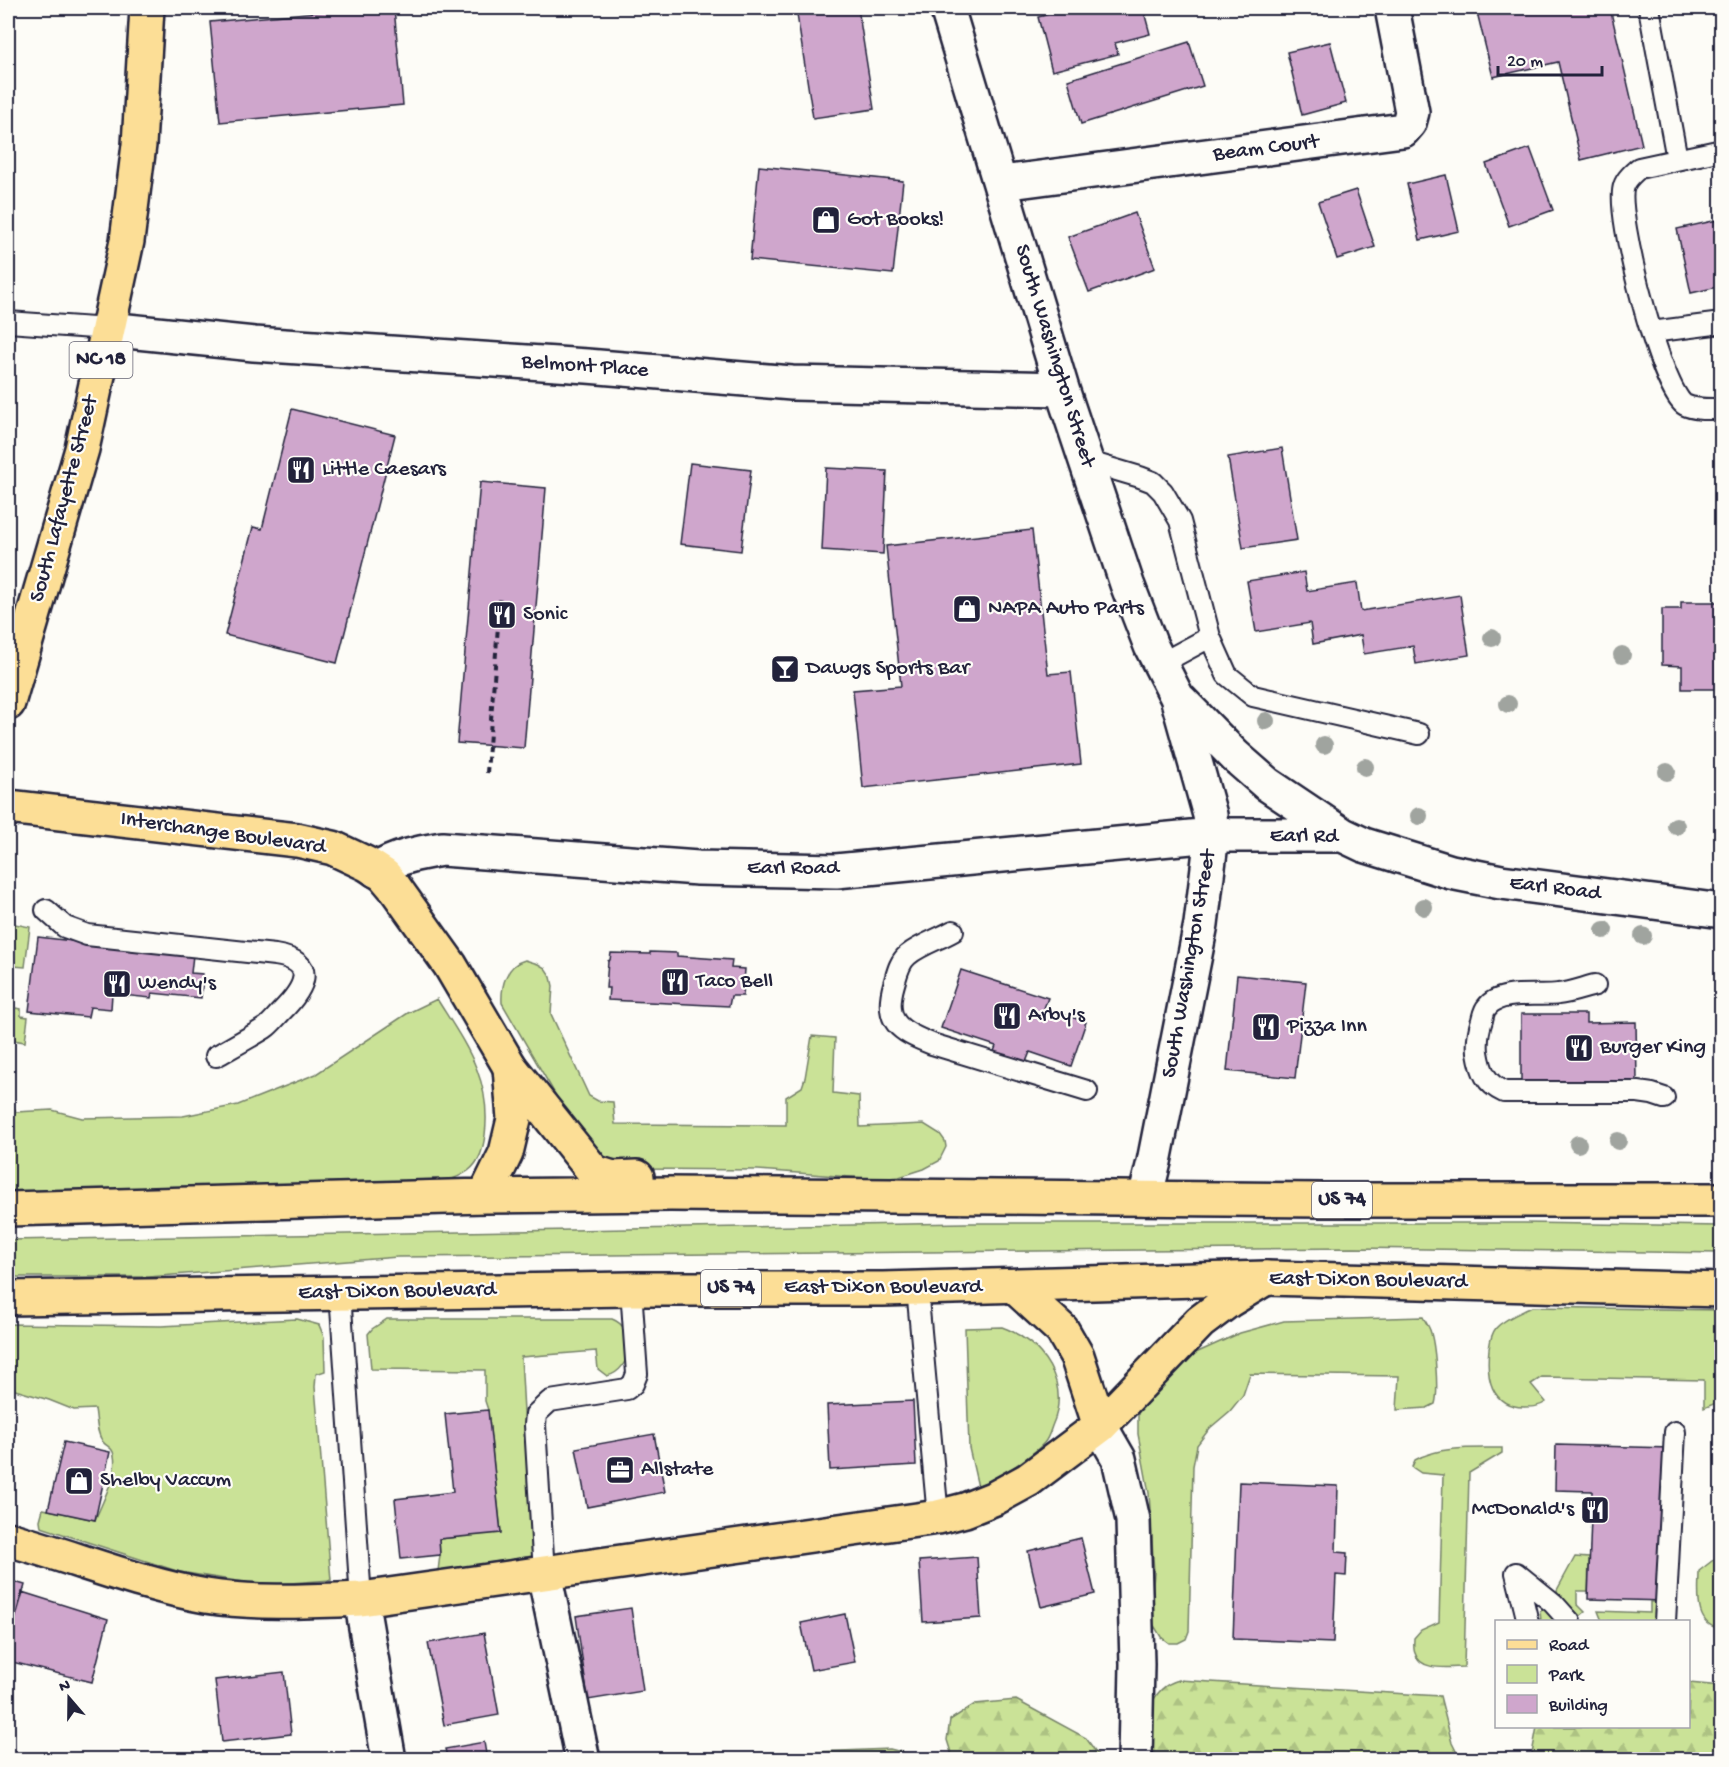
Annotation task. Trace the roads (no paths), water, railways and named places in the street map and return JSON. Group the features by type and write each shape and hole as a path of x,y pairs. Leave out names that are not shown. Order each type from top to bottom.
{"main road":[{"name":"South Lafayette Street","path":"8,702 82,449 127,241 139,145 147,8"},
{"name":"Interchange Boulevard","path":"8,807 297,840 333,848 368,864 384,875 395,888 450,965 510,1067 594,1172 613,1178 653,1178 663,1182 671,1194"},
{"path":"485,1197 506,1153 514,1119 510,1067"},
{"name":"US 74","path":"8,1209 671,1194 1722,1200"},
{"path":"8,1539 139,1580 205,1596 240,1600 314,1601 361,1599 938,1517 965,1510 995,1498 1028,1480 1100,1426 1200,1322 1228,1301 1266,1278"},
{"name":"East Dixon Boulevard","path":"8,1298 631,1289 1014,1287 1266,1278 1722,1290"},
{"path":"1014,1287 1062,1330 1077,1356 1100,1426"}],"street":[{"name":"South Washington Street","path":"947,8 1002,183 1062,389 1127,584 1160,664 1178,697 1205,793 1212,835 1201,924 1145,1198"},
{"name":"Beam Court","path":"1002,183 1403,130 1409,123 1412,112 1392,8"},
{"name":"Belmont Place","path":"108,329 254,344 587,366 792,383 1062,389"},
{"name":"South Washington Street","path":"1178,697 1235,756 1267,784 1343,835"},
{"name":"Earl Rd","path":"1212,835 1343,835 1364,845 1393,853"},
{"name":"Earl Road","path":"376,870 391,861 417,853 442,849 698,868 836,870 1212,835"},
{"name":"Earl Road","path":"1393,853 1451,872 1501,882 1722,911"},
{"path":"1100,1426 1119,1459 1133,1520 1137,1664 1135,1760"},
{"path":"544,1573 583,1760"},
{"path":"361,1599 389,1760"}],"lane":[{"path":"1649,8 1677,159"},
{"path":"1722,150 1639,168 1631,174 1624,186 1622,202 1628,244 1651,332 1674,394 1684,405 1702,409 1722,409"},
{"path":"8,322 108,329"},
{"path":"1651,332 1722,323"},
{"path":"1086,461 1153,482 1163,492 1180,521 1210,637 1227,675 1253,696 1419,734"},
{"path":"1160,664 1210,637"},
{"path":"46,909 65,927 87,935 275,955 287,957 301,965 304,970 304,981 297,996 266,1027 216,1056"},
{"path":"953,932 908,955 902,961 889,1000 890,1014 897,1025 910,1035 932,1044 1087,1091"},
{"path":"1595,985 1559,994 1505,996 1495,999 1486,1007 1480,1025 1478,1048 1482,1071 1488,1081 1504,1092 1638,1092 1664,1098"},
{"path":"917,1288 938,1517"},
{"path":"544,1573 534,1425 536,1414 550,1401 627,1389 633,1384 637,1374 631,1289"},
{"path":"340,1293 361,1599"},
{"path":"1665,1620 1675,1432"},
{"path":"1528,1620 1516,1574 1553,1603 1568,1620"}],"place":[{"name":"Got Books!","path":"826,220"},
{"name":"Little Caesars","path":"301,470"},
{"name":"NAPA Auto Parts","path":"967,609"},
{"name":"Sonic","path":"502,615"},
{"name":"Dawgs Sports Bar","path":"785,669"},
{"name":"Taco Bell","path":"675,982"},
{"name":"Wendy's","path":"117,984"},
{"name":"Arby's","path":"1007,1016"},
{"name":"Pizza Inn","path":"1266,1027"},
{"name":"Burger King","path":"1579,1048"},
{"name":"Allstate","path":"620,1470"},
{"name":"Shelby Vaccum","path":"79,1481"},
{"name":"McDonald's","path":"1595,1510"}]}
